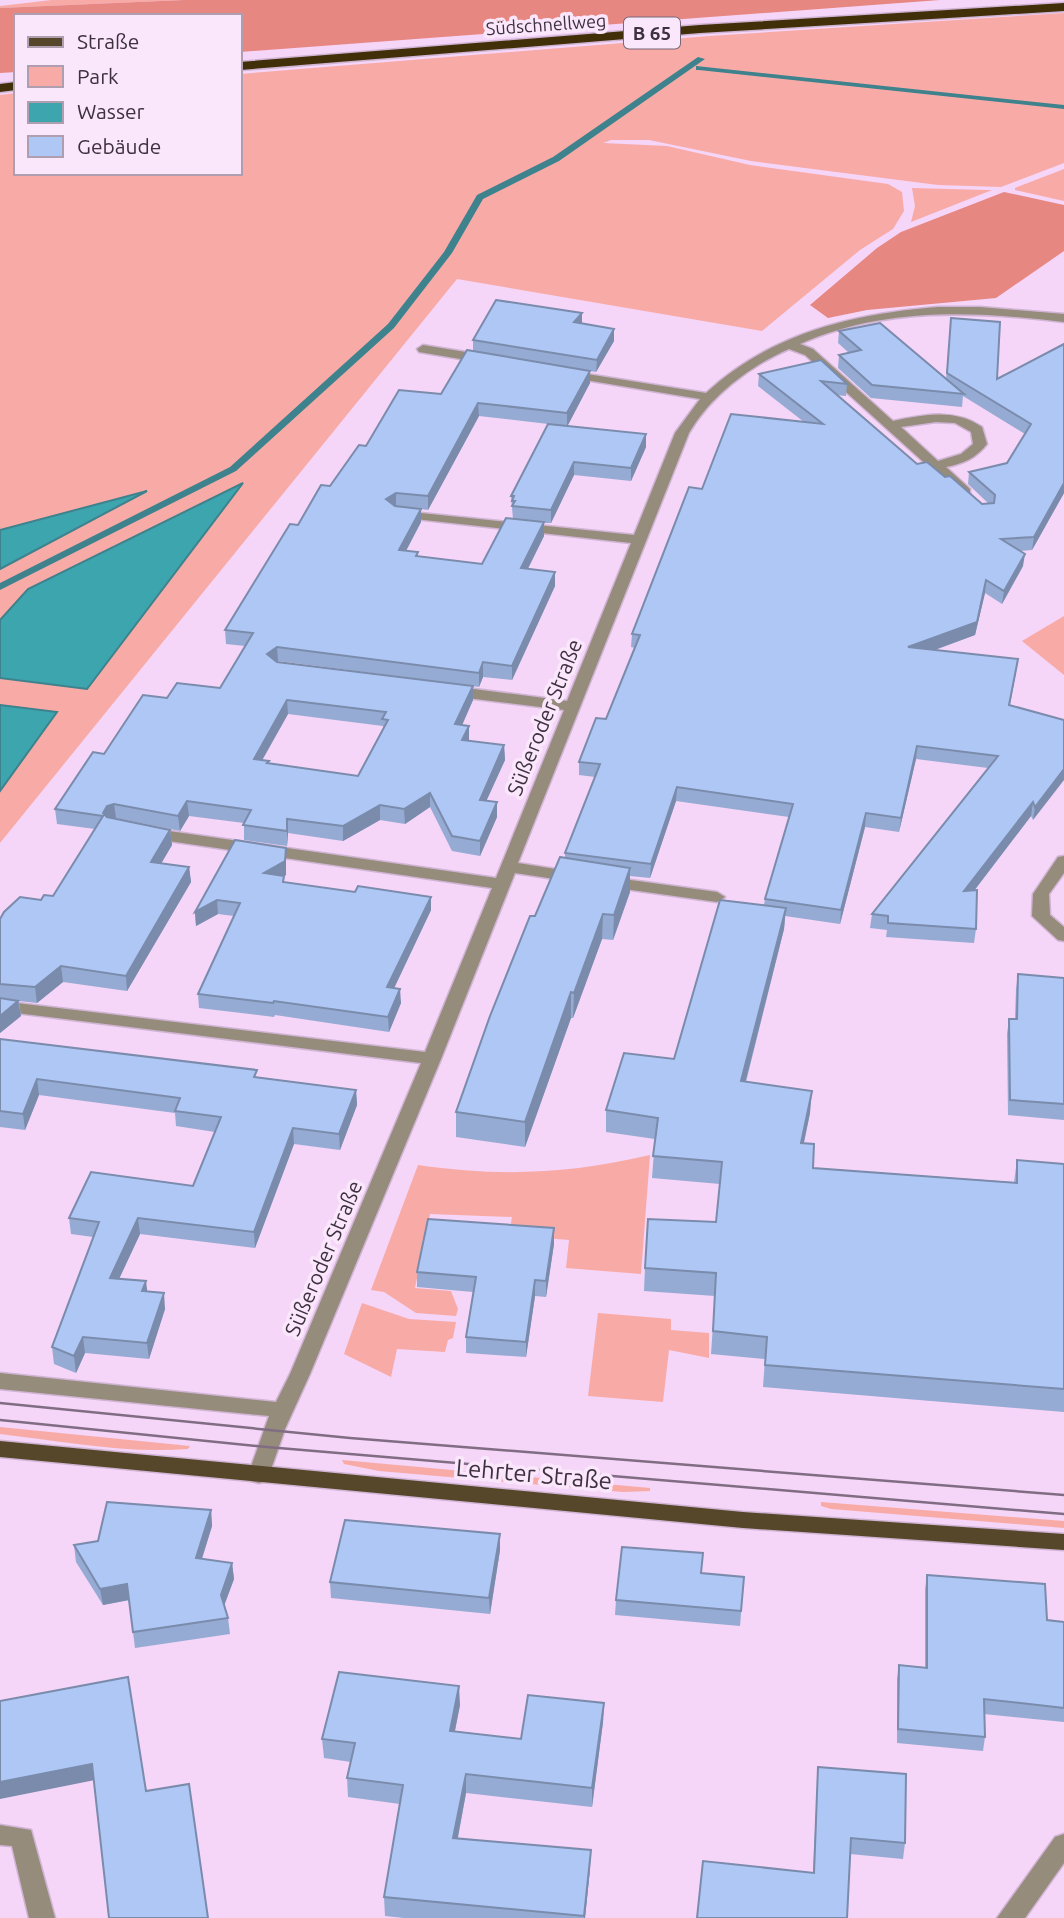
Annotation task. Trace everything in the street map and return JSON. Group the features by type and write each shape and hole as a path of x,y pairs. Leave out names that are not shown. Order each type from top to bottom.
{"highway":[{"name":"Südschnellweg","path":"242,57 695,21 1031,0"},
{"name":"Südschnellweg","path":"242,66 700,29 1064,7"}],"main road":[{"name":"Lehrter Straße","path":"0,1449 743,1520 1064,1542"}],"street":[{"name":"Süßeroder Straße","path":"259,1475 282,1410 432,1059 682,433 694,411 708,397 755,362 786,343 849,322 942,310 989,310 1064,318"},
{"path":"786,343 809,352 976,502"},
{"path":"422,349 504,363"},
{"path":"559,372 708,397"},
{"path":"891,425 947,418 967,422 977,429 980,444 974,452 955,461 937,465"},
{"path":"396,513 641,540"},
{"path":"439,690 573,706"},
{"path":"136,830 502,884"},
{"path":"1064,861 1041,894 1041,916 1064,936"},
{"path":"509,867 717,897"},
{"path":"0,1006 432,1059"},
{"path":"0,1381 282,1410"},
{"path":"0,1835 22,1837 41,1918"},
{"path":"1010,1918 1064,1844"}],"green space":[{"path":"52,0 184,0 0,8"},
{"path":"1064,13 1064,163 1001,187 938,185 751,161 649,140 611,140 603,143 667,146 750,165 888,184 902,192 904,211 893,229 860,250 762,331 457,279 0,843 0,95 14,93 14,175 242,175 242,74 709,36"},
{"path":"1064,169 1064,201 1015,190 1015,188"},
{"path":"912,188 992,190 911,222 915,206"},
{"path":"1064,616 1064,675 1022,641"},
{"path":"650,1155 641,1274 566,1268 569,1240 509,1235 512,1217 430,1214 415,1288 451,1291 458,1309 456,1316 416,1313 384,1292 371,1290 418,1165 477,1171 534,1172 591,1166"},
{"path":"362,1303 409,1319 456,1322 453,1338 448,1340 445,1352 397,1349 391,1377 344,1354"},
{"path":"598,1313 671,1319 671,1330 709,1333 709,1358 669,1350 663,1402 588,1396"},
{"path":"0,1427 190,1446 188,1449 141,1450 94,1446 0,1434"},
{"path":"342,1460 650,1488 650,1491 623,1492 379,1471 344,1464"},
{"path":"821,1502 1064,1521 1064,1528 831,1509 821,1506"}],"shaded area":[{"path":"184,0 940,0 242,52 242,14 14,14 14,72 0,73 0,8"},
{"path":"1004,192 1064,205 1064,251 996,298 867,310 828,318 810,305 877,248 901,232"}],"water":[{"path":"243,483 87,689 0,678 0,620 28,589"},
{"path":"147,491 0,569 0,530"},
{"path":"0,705 57,712 0,791"}],"building":[{"path":"496,300 582,313 574,322 614,329 597,360 473,340"},
{"path":"951,318 1000,322 997,379 1064,344 1064,483 1034,537 1001,539 1025,554 1004,591 986,580 977,622 908,647 1018,659 1009,705 1064,720 1064,769 1035,807 1033,802 964,891 977,890 976,929 888,923 888,916 872,914 998,756 917,746 901,818 866,813 841,910 765,899 793,804 677,787 651,864 565,853 600,764 579,762 596,718 606,719 640,635 632,634 689,487 702,489 731,414 823,424 759,374 821,360 847,384 821,381 917,464 927,462 945,477 950,476 982,504 994,503 995,495 969,472 1007,463 1031,424 947,373"},
{"path":"880,323 964,394 872,385 839,355 861,350 839,331"},
{"path":"467,350 590,371 567,413 478,403 428,496 396,493 386,499 395,506 421,509 399,550 418,552 416,556 482,564 506,518 544,522 521,568 555,572 512,666 483,662 479,673 277,647 267,654 277,662 473,686 455,724 469,726 462,740 504,745 480,800 497,802 480,841 452,836 430,793 404,809 380,805 343,826 287,819 287,831 243,825 251,810 187,801 178,816 114,804 107,806 103,813 107,817 170,830 151,862 189,867 126,976 61,966 35,987 0,984 0,919 4,912 20,897 41,900 44,895 53,896 103,816 55,809 93,752 104,754 143,695 167,698 177,683 220,688 253,633 225,630 290,524 298,525 321,485 330,486 359,445 366,446 399,390 441,394","holes":["287,700 386,712 382,719 388,720 358,776 254,759"]},
{"path":"548,424 646,434 631,468 574,462 551,510 512,506 515,501 512,501 514,496 511,496"},
{"path":"235,840 286,848 285,861 264,873 284,876 283,882 355,892 358,886 431,897 387,987 400,989 388,1017 274,1001 198,994 240,903 217,900 195,912"},
{"path":"560,857 630,868 614,915 603,914 574,993 571,992 525,1122 456,1112 490,1016 530,916 535,916"},
{"path":"720,900 786,908 741,1081 812,1091 801,1143 814,1144 813,1168 1017,1183 1017,1160 1064,1164 1064,1389 765,1365 767,1337 713,1331 716,1273 645,1268 648,1219 716,1222 722,1162 653,1156 658,1118 606,1110 624,1053 674,1059"},
{"path":"1018,974 1064,978 1064,1104 1010,1100 1009,1019 1017,1019"},
{"path":"0,998 18,1001 0,1016"},
{"path":"0,1039 257,1070 254,1077 356,1090 339,1134 293,1128 254,1232 138,1218 110,1278 146,1281 142,1291 164,1293 147,1343 83,1337 74,1356 52,1347 99,1222 69,1218 91,1172 193,1186 221,1117 175,1111 180,1098 37,1079 23,1114 0,1111"},
{"path":"428,1219 554,1228 546,1281 535,1280 526,1342 466,1337 476,1277 417,1272"},
{"path":"107,1502 211,1510 196,1558 232,1563 221,1595 228,1618 133,1632 127,1584 100,1589 74,1545 98,1541"},
{"path":"345,1520 500,1534 489,1598 330,1582"},
{"path":"622,1547 703,1553 701,1573 744,1577 741,1611 616,1600"},
{"path":"927,1575 1045,1584 1047,1620 1064,1622 1064,1708 984,1699 985,1737 898,1729 899,1665 927,1668"},
{"path":"339,1672 459,1686 450,1731 521,1739 528,1695 604,1703 592,1788 466,1774 453,1838 591,1850 584,1916 384,1897 403,1785 347,1778 355,1743 322,1739"},
{"path":"128,1677 146,1791 189,1784 208,1918 109,1918 92,1764 0,1782 0,1701"},
{"path":"818,1767 906,1774 905,1843 851,1838 847,1918 697,1918 703,1861 814,1873"}],"waterway":[{"path":"0,587 233,469 391,326 448,253 480,197 556,159 701,59"},
{"path":"699,68 1064,107"}],"tram line":[{"path":"0,1403 350,1438 1064,1495"},
{"path":"0,1420 267,1447 1064,1514"}]}
